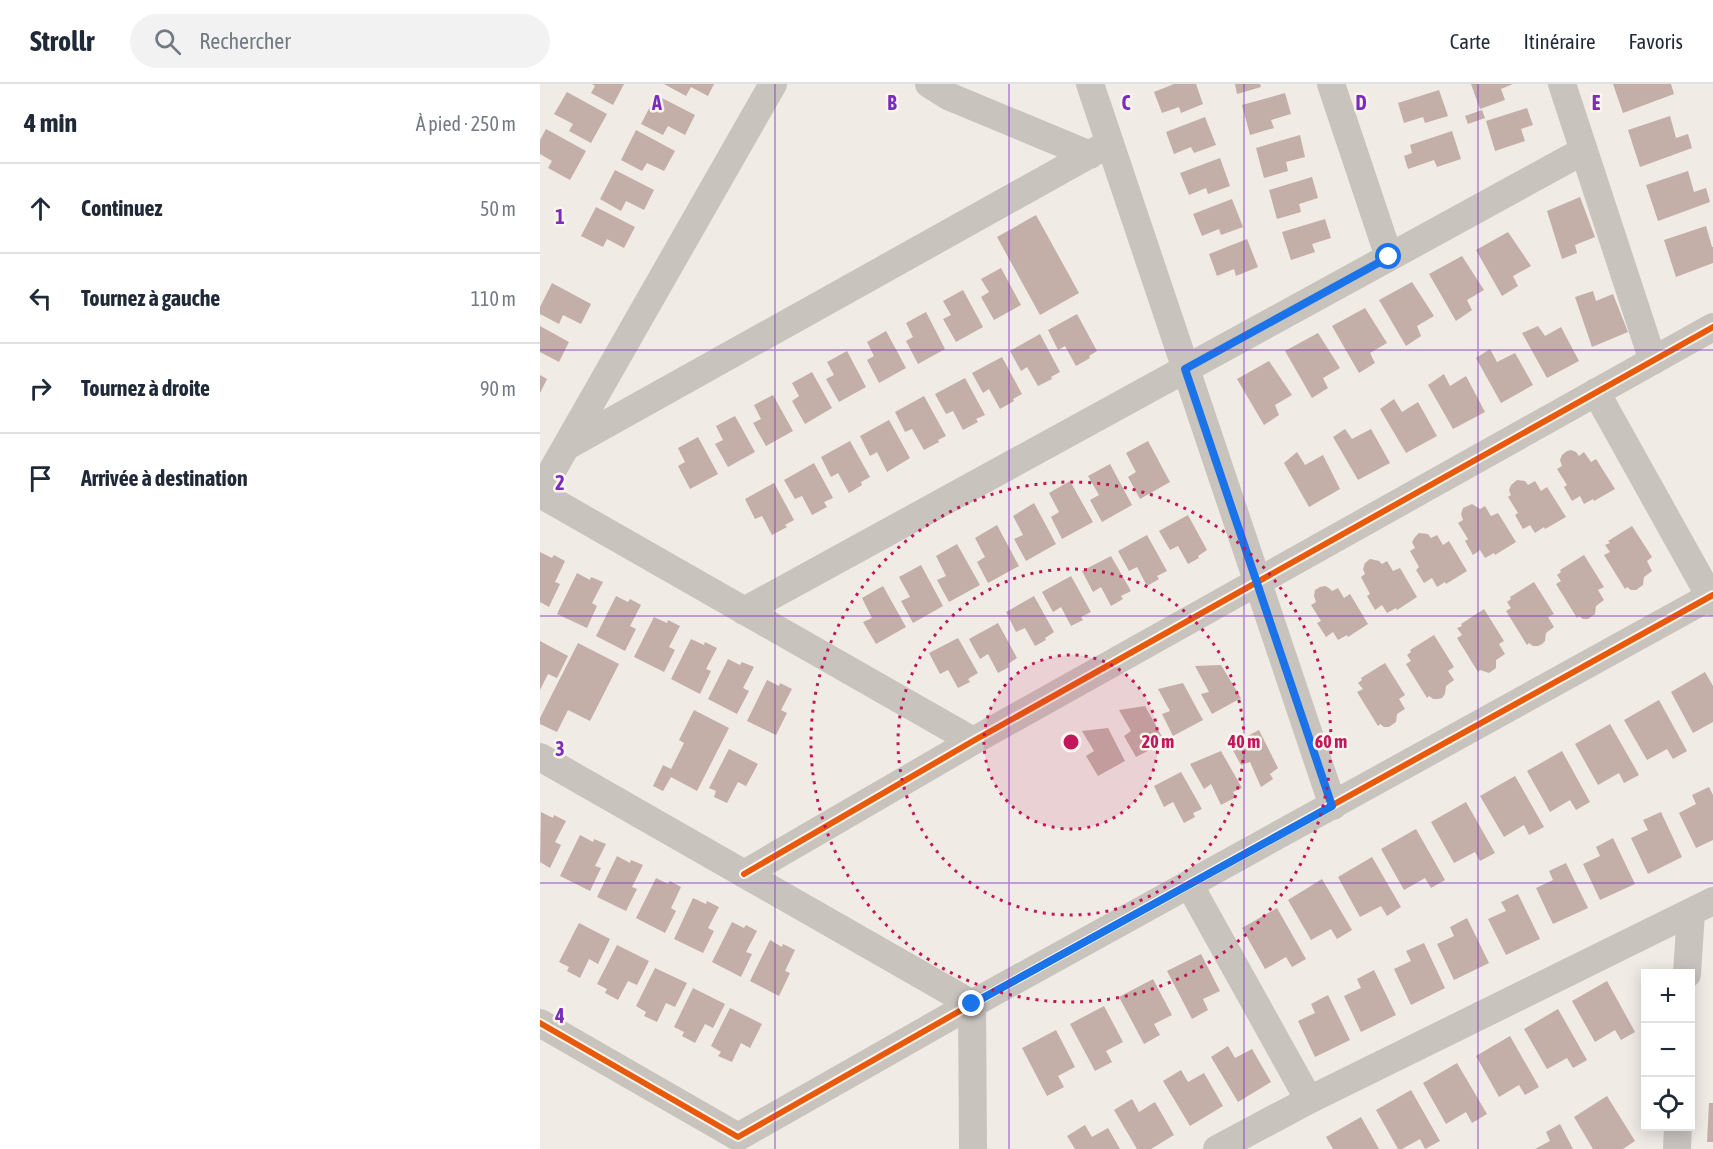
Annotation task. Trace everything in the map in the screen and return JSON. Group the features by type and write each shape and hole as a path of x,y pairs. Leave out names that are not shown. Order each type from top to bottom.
{"street":[{"path":"773,84 540,493 973,741"},
{"path":"929,84 948,96 1100,149"},
{"path":"1090,84 1100,149 1185,369 1332,806"},
{"path":"1331,84 1389,257"},
{"path":"1562,84 1653,361"},
{"path":"567,446 1100,149"},
{"path":"744,611 1583,151"},
{"path":"744,874 973,741 1713,327"},
{"path":"540,1023 738,1137 972,1004 1712,598 1596,392"},
{"path":"540,757 972,1004"},
{"path":"1189,884 1309,1100"},
{"path":"1217,1149 1309,1100 1702,906"},
{"path":"1688,969 1702,906"},
{"path":"972,1004 973,1149"},
{"path":"1677,1149 1678,1131"}],"building":[{"path":"592,84 624,84 613,105 591,93 595,86"},
{"path":"664,84 714,84 708,96 691,87 686,96"},
{"path":"1174,84 1196,84 1203,104 1181,113 1179,107 1162,113 1154,92"},
{"path":"1235,84 1260,84 1261,87 1237,94"},
{"path":"1471,84 1513,84 1501,89 1505,100 1480,109"},
{"path":"1613,84 1671,84 1674,94 1623,113"},
{"path":"1439,90 1448,116 1425,123 1423,117 1404,123 1398,103"},
{"path":"567,92 607,114 591,143 569,131 573,124 554,114"},
{"path":"1285,93 1291,114 1271,120 1274,128 1250,135 1242,105"},
{"path":"656,95 695,115 685,135 668,126 663,135 641,124"},
{"path":"1527,108 1533,125 1521,129 1525,141 1495,151 1486,121"},
{"path":"1482,110 1485,118 1468,124 1465,116"},
{"path":"1670,116 1676,138 1688,134 1692,148 1640,167 1628,130"},
{"path":"1205,117 1216,145 1194,153 1191,147 1174,154 1166,132"},
{"path":"546,129 586,151 570,180 548,168 552,161 540,154 540,140"},
{"path":"636,130 675,151 664,171 647,163 642,171 621,160"},
{"path":"1452,131 1461,159 1437,167 1434,160 1408,169 1404,156 1412,153 1410,145"},
{"path":"1300,135 1305,157 1286,162 1288,171 1264,178 1256,148"},
{"path":"1220,158 1230,186 1208,194 1206,188 1189,195 1180,173"},
{"path":"615,170 654,190 644,210 626,201 621,211 600,199"},
{"path":"1688,171 1694,192 1706,188 1710,202 1658,221 1646,185"},
{"path":"1312,177 1318,198 1299,204 1301,212 1277,219 1269,190"},
{"path":"1580,197 1595,237 1575,245 1577,253 1562,259 1547,211"},
{"path":"1232,199 1243,227 1221,235 1219,229 1202,236 1193,214"},
{"path":"596,207 635,227 624,248 607,239 603,247 581,236"},
{"path":"1036,215 1079,293 1040,315 997,237"},
{"path":"1325,219 1331,238 1312,244 1315,252 1291,260 1282,232"},
{"path":"1706,226 1713,247 1713,263 1676,277 1664,240"},
{"path":"1508,232 1531,266 1513,276 1518,286 1502,296 1476,250"},
{"path":"1247,239 1258,267 1236,276 1234,269 1217,276 1209,254"},
{"path":"1462,256 1484,290 1467,300 1472,310 1456,321 1429,274"},
{"path":"1001,268 1021,305 994,320 981,297 989,292 981,279"},
{"path":"1412,282 1434,316 1417,326 1421,336 1406,346 1379,300"},
{"path":"552,283 591,304 581,324 563,315 559,324 540,314 540,307"},
{"path":"963,290 983,327 956,342 943,319 951,315 943,301"},
{"path":"1593,291 1596,301 1613,294 1628,332 1592,347 1575,297"},
{"path":"1365,308 1387,343 1370,353 1375,363 1359,373 1332,326"},
{"path":"926,312 945,349 918,364 906,341 913,337 906,323"},
{"path":"1077,314 1097,351 1076,366 1065,346 1058,350 1048,330"},
{"path":"540,326 569,342 559,362 540,352"},
{"path":"1538,326 1545,336 1561,327 1579,361 1547,378 1522,333"},
{"path":"886,331 906,368 879,383 867,360 874,356 867,342"},
{"path":"1318,333 1340,368 1323,378 1328,388 1312,398 1285,351"},
{"path":"1040,334 1060,372 1038,386 1027,367 1021,371 1010,351"},
{"path":"1490,349 1497,362 1515,353 1533,385 1501,403 1476,358"},
{"path":"847,351 866,387 839,402 826,379 834,375 827,362"},
{"path":"1002,357 1022,394 1000,409 989,389 983,393 972,373"},
{"path":"1269,361 1292,395 1275,405 1279,415 1264,425 1237,379"},
{"path":"812,372 832,408 805,424 792,401 799,396 792,383"},
{"path":"1444,374 1450,386 1466,376 1485,412 1453,429 1428,385"},
{"path":"540,375 547,379 540,393"},
{"path":"965,378 985,415 976,419 978,422 963,430 953,411 946,414 935,394"},
{"path":"773,395 793,431 766,446 753,423 761,419 754,405"},
{"path":"924,396 946,436 924,450 912,429 905,432 895,412"},
{"path":"1394,399 1402,412 1418,402 1437,436 1406,453 1380,409"},
{"path":"735,416 755,452 728,467 715,444 723,440 716,426"},
{"path":"889,420 910,458 887,472 877,452 870,456 860,436"},
{"path":"1345,429 1352,439 1371,429 1390,463 1358,480 1333,437"},
{"path":"698,437 718,474 690,489 678,466 685,462 678,448"},
{"path":"850,441 870,477 849,493 838,473 831,477 821,457"},
{"path":"1148,441 1170,482 1140,499 1128,477 1136,472 1126,453"},
{"path":"1571,450 1579,456 1584,452 1591,462 1596,459 1615,489 1584,504 1580,496 1572,501 1564,487 1567,485 1557,469 1562,466 1560,460 1562,455"},
{"path":"1297,452 1305,465 1323,455 1340,489 1309,507 1284,463"},
{"path":"814,463 833,498 824,502 827,507 812,515 802,496 795,499 784,480"},
{"path":"1110,464 1132,505 1102,522 1090,500 1099,495 1088,476"},
{"path":"1517,480 1525,481 1528,485 1535,481 1541,491 1547,487 1566,517 1535,533 1530,525 1523,529 1515,515 1518,513 1508,497 1511,495 1509,490 1511,485"},
{"path":"1070,481 1093,522 1062,539 1051,517 1059,512 1049,493"},
{"path":"774,483 794,520 785,525 787,527 772,535 762,516 755,519 745,499"},
{"path":"1034,503 1056,544 1026,561 1014,539 1023,535 1013,516"},
{"path":"1472,504 1480,509 1485,506 1491,516 1498,513 1516,542 1495,555 1494,553 1485,558 1480,550 1473,555 1465,541 1468,539 1458,523 1463,520 1461,514 1463,508"},
{"path":"1188,515 1207,550 1188,564 1178,546 1170,550 1159,531"},
{"path":"997,525 1019,566 988,583 977,562 985,557 975,538"},
{"path":"1632,526 1652,557 1647,561 1652,571 1644,577 1643,585 1636,590 1627,587 1625,589 1604,555 1610,552 1605,545 1610,543 1608,541"},
{"path":"1419,533 1428,534 1431,538 1437,535 1443,545 1449,541 1467,571 1437,587 1432,578 1424,583 1416,570 1419,567 1410,551 1415,548 1412,542"},
{"path":"1147,535 1167,571 1157,576 1159,579 1147,586 1137,567 1129,571 1118,551"},
{"path":"957,544 980,585 949,602 937,580 946,576 936,556"},
{"path":"540,552 552,558 554,555 565,561 555,582 560,584 549,607 540,602"},
{"path":"1584,555 1604,587 1598,590 1604,600 1596,606 1595,614 1588,619 1579,616 1577,618 1556,584 1561,581 1557,575 1561,572 1560,570"},
{"path":"1111,556 1131,591 1121,596 1123,599 1111,606 1101,587 1093,592 1082,571"},
{"path":"1370,559 1382,564 1387,561 1393,571 1400,568 1417,597 1397,610 1396,608 1387,613 1382,605 1375,610 1367,596 1370,594 1361,577 1365,574 1363,569 1365,563"},
{"path":"921,565 943,606 913,623 901,601 910,597 899,577"},
{"path":"577,573 590,580 591,577 603,582 592,603 597,606 587,628 557,614"},
{"path":"1071,576 1091,612 1081,617 1083,620 1071,626 1061,607 1053,612 1042,592"},
{"path":"1534,582 1554,614 1548,617 1554,627 1546,633 1545,641 1538,646 1529,643 1527,645 1506,611 1511,608 1507,602 1511,599 1510,597"},
{"path":"883,586 906,627 876,644 863,622 872,618 862,598"},
{"path":"1325,586 1332,591 1338,588 1344,598 1350,594 1368,624 1348,637 1347,635 1338,640 1333,632 1326,637 1317,623 1321,621 1311,605 1316,602 1315,590"},
{"path":"616,596 628,602 630,599 641,605 630,626 636,629 625,651 596,636"},
{"path":"1034,596 1054,632 1035,646 1025,628 1016,632 1006,612"},
{"path":"1484,609 1504,641 1499,644 1505,654 1496,660 1496,668 1489,673 1480,670 1478,672 1457,638 1462,635 1457,628"},
{"path":"654,617 680,626 669,647 675,650 664,672 634,657"},
{"path":"998,623 1017,658 1008,664 1009,667 998,673 988,654 980,659 969,639"},
{"path":"1434,635 1454,667 1448,671 1454,680 1446,686 1442,698 1438,699 1429,696 1427,698 1406,664 1411,661 1407,655 1411,652 1410,650"},
{"path":"958,638 978,673 968,679 970,682 958,688 948,670 940,674 929,653"},
{"path":"691,639 717,648 706,669 711,671 700,694 671,679"},
{"path":"540,641 568,656 557,678 548,674 540,690"},
{"path":"578,643 619,664 590,721 568,710 557,732 540,724 540,718"},
{"path":"728,659 740,665 742,662 754,667 743,688 749,691 737,714 708,699"},
{"path":"1385,663 1405,695 1399,699 1405,709 1397,714 1396,722 1389,727 1380,724 1378,726 1357,692 1363,689 1358,683 1362,680 1361,678"},
{"path":"1221,665 1241,698 1212,714 1201,694 1209,692 1195,666"},
{"path":"1705,672 1713,686 1713,722 1693,733 1671,692"},
{"path":"767,680 792,689 781,710 787,713 776,735 747,721"},
{"path":"1183,683 1203,720 1173,736 1162,714 1170,711 1158,689"},
{"path":"1659,700 1687,751 1673,759 1667,749 1647,760 1624,720"},
{"path":"1145,706 1165,742 1136,757 1124,736 1131,731 1119,710"},
{"path":"694,710 729,728 697,791 671,777 663,791 653,786 663,765 671,769 684,743 679,740"},
{"path":"1610,724 1639,775 1624,783 1619,773 1598,785 1575,744"},
{"path":"1108,728 1125,761 1098,776 1086,756 1094,751 1082,731"},
{"path":"1259,730 1278,768 1270,774 1273,779 1261,787 1250,762 1241,765 1230,745"},
{"path":"729,749 758,764 746,786 738,782 727,803 714,797 716,791 709,788"},
{"path":"1221,751 1242,788 1233,792 1236,797 1221,805 1211,784 1204,789 1190,764"},
{"path":"1562,751 1590,802 1576,810 1570,800 1550,812 1527,771"},
{"path":"1181,772 1202,809 1193,813 1195,817 1184,823 1173,802 1164,807 1154,786"},
{"path":"1515,776 1544,827 1529,835 1524,825 1504,837 1480,796"},
{"path":"1709,787 1713,795 1713,840 1696,848 1679,813 1696,804 1692,795"},
{"path":"1466,802 1495,853 1480,861 1475,852 1454,863 1431,822"},
{"path":"541,812 566,821 555,842 561,845 550,868 540,862"},
{"path":"1661,812 1682,857 1648,874 1631,838 1648,830 1643,820"},
{"path":"1416,829 1445,880 1431,888 1425,878 1404,890 1381,849"},
{"path":"580,835 593,842 594,839 606,844 595,866 601,868 590,891 560,876"},
{"path":"1613,838 1635,884 1600,900 1583,864 1600,856 1596,847"},
{"path":"617,856 630,863 631,860 643,865 632,887 637,889 626,911 597,897"},
{"path":"1372,857 1401,907 1387,916 1381,906 1360,917 1338,877"},
{"path":"1566,863 1588,908 1553,924 1536,888 1553,880 1549,871"},
{"path":"656,878 668,884 670,881 681,887 671,908 676,911 665,933 636,918"},
{"path":"1322,879 1352,930 1337,939 1331,929 1311,940 1288,900"},
{"path":"1518,894 1540,939 1506,955 1488,919 1506,911 1501,902"},
{"path":"693,898 719,907 708,928 714,931 703,953 674,939"},
{"path":"1277,908 1306,959 1292,967 1286,957 1265,969 1242,928"},
{"path":"1467,918 1489,963 1454,980 1437,944 1454,936 1450,927"},
{"path":"732,922 744,928 746,925 757,931 746,952 752,954 741,977 712,962"},
{"path":"579,923 610,939 598,964 589,959 580,978 567,971 569,967 559,962"},
{"path":"770,940 782,947 783,944 795,950 785,971 790,973 779,996 750,981"},
{"path":"1424,943 1445,988 1411,1005 1394,969 1411,961 1406,951"},
{"path":"617,945 649,961 637,985 628,981 618,1000 605,993 607,989 597,984"},
{"path":"1201,954 1220,991 1203,999 1208,1010 1192,1019 1167,971"},
{"path":"655,968 687,983 675,1007 666,1003 657,1022 644,1016 646,1012 636,1006"},
{"path":"1374,970 1396,1015 1361,1032 1344,996 1361,988 1357,979"},
{"path":"1153,979 1172,1015 1154,1024 1160,1035 1144,1044 1119,997"},
{"path":"1607,981 1635,1032 1621,1040 1615,1030 1595,1042 1572,1001"},
{"path":"693,988 725,1004 713,1028 705,1024 695,1043 682,1036 684,1032 674,1027"},
{"path":"1328,995 1350,1040 1315,1057 1298,1021 1315,1013 1311,1004"},
{"path":"1104,1006 1123,1042 1106,1051 1112,1062 1095,1071 1070,1024"},
{"path":"730,1008 762,1024 750,1048 741,1043 732,1062 718,1056 721,1052 711,1046"},
{"path":"1558,1009 1587,1060 1573,1068 1567,1058 1547,1069 1524,1029"},
{"path":"1056,1030 1075,1067 1058,1076 1064,1087 1047,1096 1022,1048"},
{"path":"1510,1036 1539,1087 1525,1095 1519,1085 1499,1097 1476,1056"},
{"path":"1228,1046 1235,1058 1252,1049 1271,1082 1238,1102 1211,1057"},
{"path":"1457,1063 1487,1114 1472,1123 1466,1112 1446,1124 1423,1083"},
{"path":"1181,1070 1188,1082 1204,1073 1223,1106 1190,1126 1163,1081"},
{"path":"1411,1090 1440,1141 1425,1149 1420,1139 1398,1149 1376,1110"},
{"path":"1607,1096 1635,1141 1623,1149 1593,1149 1574,1117"},
{"path":"1132,1099 1139,1112 1155,1102 1174,1135 1151,1149 1137,1149 1114,1110"},
{"path":"1709,1103 1713,1103 1713,1142 1707,1142"},
{"path":"1361,1117 1379,1149 1333,1149 1326,1137"},
{"path":"1560,1124 1573,1149 1535,1149 1550,1141 1546,1132"},
{"path":"1085,1125 1092,1137 1108,1128 1120,1149 1075,1149 1067,1136"}],"cycle path":[{"path":"744,874 973,741 1713,327"},
{"path":"540,1023 738,1137 972,1004 1713,595"}],"route":[{"path":"972,1004 1332,806 1185,369 1389,257"}]}
